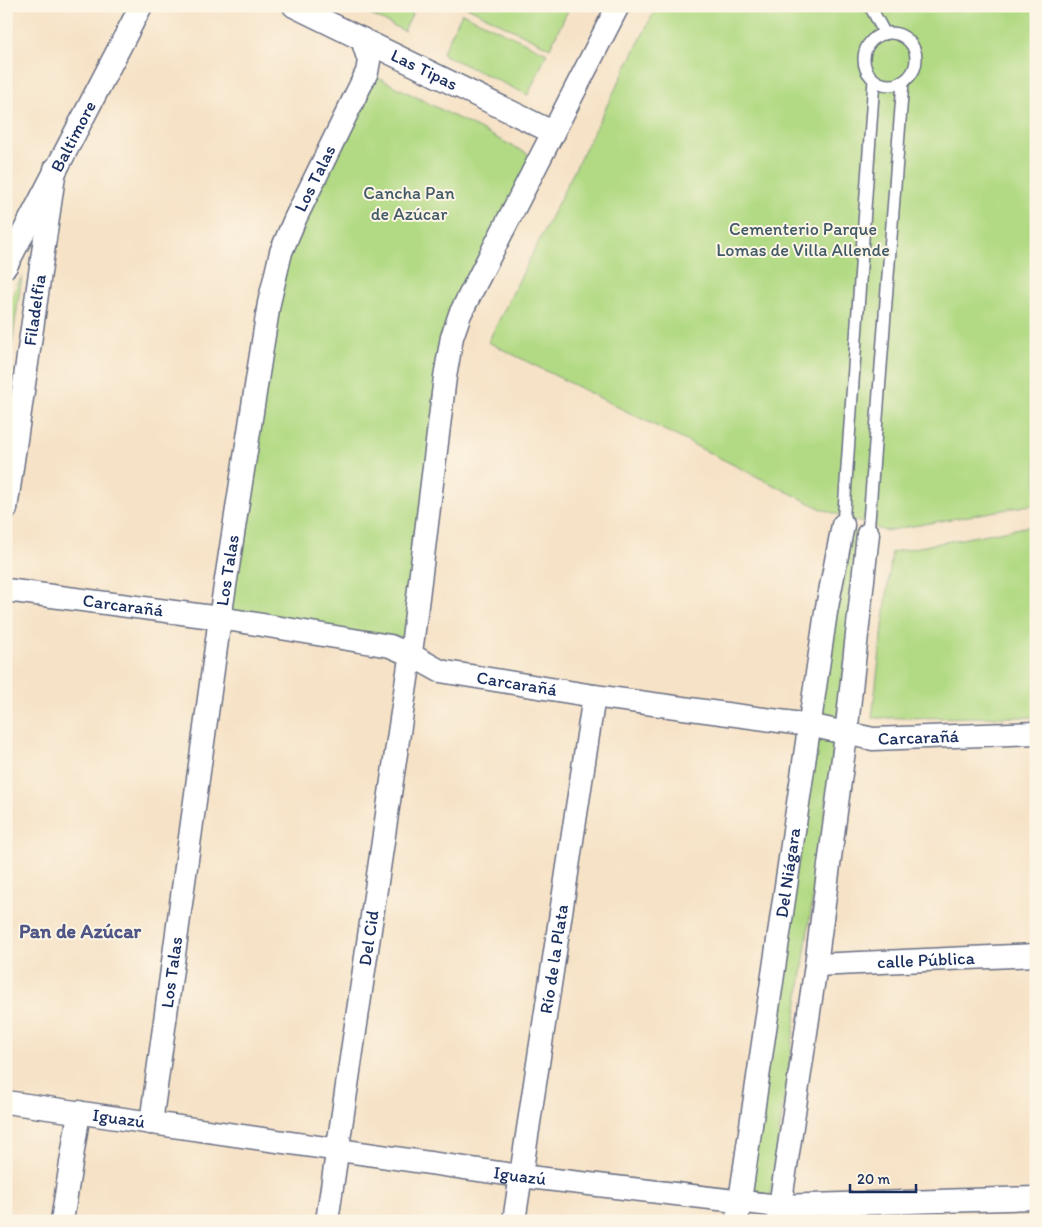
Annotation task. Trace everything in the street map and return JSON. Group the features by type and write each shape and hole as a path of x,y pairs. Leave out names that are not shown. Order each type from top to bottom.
{"street":[{"name":"Baltimore","path":"6,266 141,6"},
{"name":"Las Tipas","path":"294,6 554,133"},
{"name":"Del Cid","path":"327,1221 336,1150 411,655 444,385 452,337 460,314 618,6"},
{"name":"Los Talas","path":"151,1123 220,618 268,304 281,252 295,219 367,72 369,61 362,39"},
{"name":"Filadelfia","path":"6,509 55,169"},
{"name":"Del Niágara","path":"738,1211 826,612 843,525"},
{"path":"778,1213 816,965 846,735 868,534"},
{"name":"Carcarañá","path":"6,590 220,618 390,646 411,655 440,672 594,696 809,725 846,735 873,739 1036,733"},
{"name":"Río de la Plata","path":"514,1221 594,696"},
{"name":"calle Pública","path":"816,965 1036,955"},
{"name":"Iguazú","path":"6,1102 520,1176 738,1211 778,1213 1036,1198"},
{"path":"62,1221 79,1112"}],"lane":[{"path":"870,6 885,34"},
{"path":"885,34 896,34 905,37 916,53 914,70 903,82 887,85 874,80 868,72 864,57 870,43 885,34"},
{"path":"843,525 874,80"},
{"path":"868,534 903,82"}],"green space":[{"path":"353,6 416,6 404,31"},
{"path":"465,6 570,6 550,48"},
{"name":"Cementerio Parque Lomas de Villa Allende","path":"657,6 1036,6 1036,504 885,531 822,509 488,342"},
{"path":"462,13 547,53 528,95 442,54"},
{"name":"Cancha Pan de Azúcar","path":"367,72 540,160 455,331 413,638 224,619 279,263"},
{"path":"22,276 6,383 6,308"},
{"path":"1036,525 1036,717 872,718 892,552"},
{"path":"848,530 861,532 837,724 817,717"},
{"path":"817,730 836,733 770,1199 746,1195"}],"district":[{"name":"Pan de Azúcar","path":"80,931"}]}
